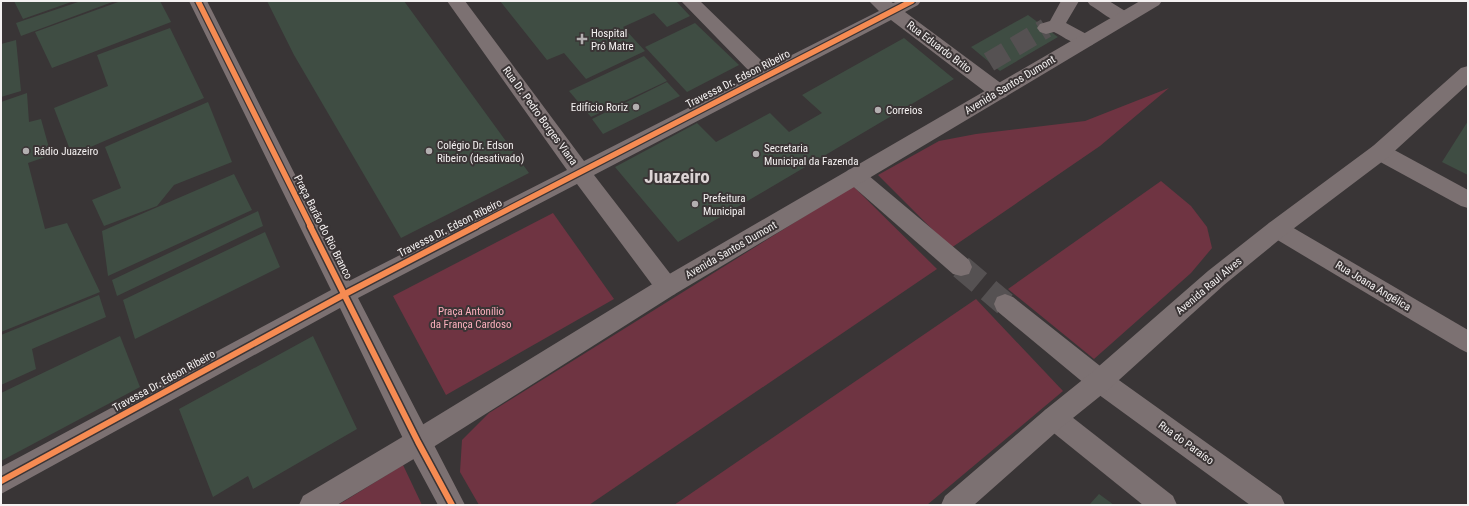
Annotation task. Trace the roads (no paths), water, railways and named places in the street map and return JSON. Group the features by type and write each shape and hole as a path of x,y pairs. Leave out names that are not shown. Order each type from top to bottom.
{"street":[{"name":"Praça Barão do Rio Branco","path":"198,1 418,442 452,505"},
{"name":"Rua Dr. Pedro Borges Viana","path":"456,1 580,172 667,287"},
{"path":"690,1 765,76"},
{"name":"Travessa Dr. Edson Ribeiro","path":"1,481 345,294 765,76 885,7 912,1"},
{"path":"1070,1 1051,27 1086,40"},
{"path":"1096,1 1124,18"},
{"name":"Avenida Santos Dumont","path":"312,505 418,442 667,287 1153,1"},
{"name":"Rua Eduardo Brito","path":"885,7 984,70 999,92"},
{"name":"Avenida Raul Alves","path":"954,505 1054,418 1100,381 1216,278 1277,229 1380,152 1468,73"},
{"path":"1380,152 1468,200"},
{"path":"855,176 961,267"},
{"name":"Rua Joana Angélica","path":"1277,229 1468,342"},
{"name":"Rua do Paraíso","path":"1005,304 1100,381 1272,505"},
{"path":"1054,418 1164,505"}],"tunnel":[{"path":"989,62 1046,28"},
{"path":"961,267 1005,304"}],"place":[{"name":"Hospital Pró Matre","path":"582,39"},
{"name":"Edifício Roriz","path":"636,107"},
{"name":"Correios","path":"878,110"},
{"name":"Rádio Juazeiro","path":"26,151"},
{"name":"Colégio Dr. Edson Ribeiro (desativado)","path":"429,151"},
{"name":"Secretaria Municipal da Fazenda","path":"756,154"},
{"name":"Prefeitura Municipal","path":"695,204"}],"district":[{"name":"Juazeiro","path":"677,176"}],"park label":[{"name":"Praça Antonílio da França Cardoso","path":"471,317"}]}
